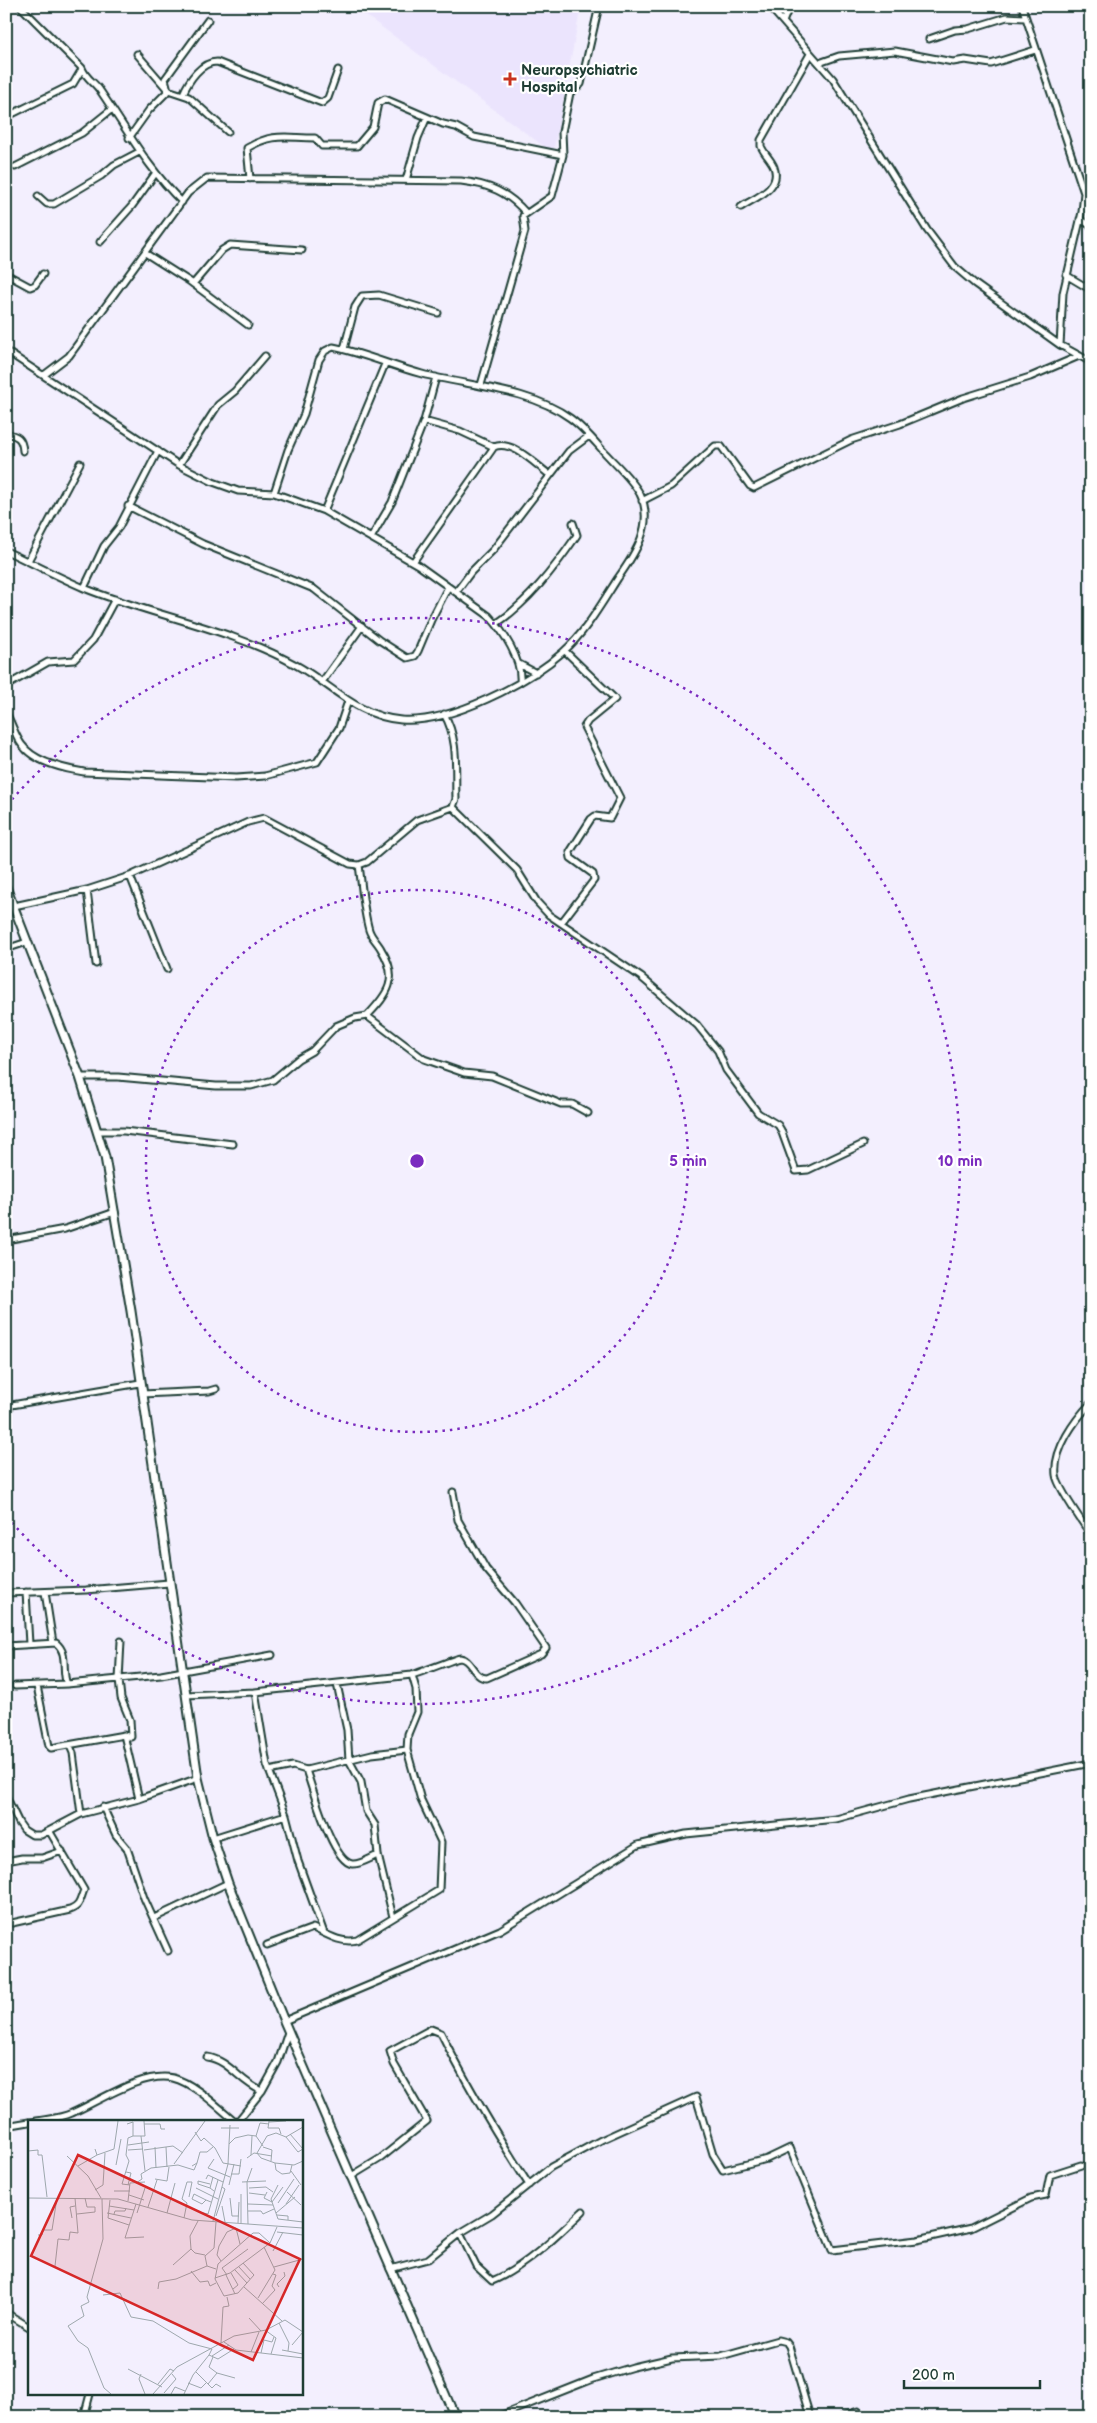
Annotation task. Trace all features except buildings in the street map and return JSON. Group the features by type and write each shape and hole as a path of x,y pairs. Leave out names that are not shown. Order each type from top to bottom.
{"main road":[{"path":"6,887 80,1077 105,1156 115,1212 198,1778 213,1838 228,1883 288,2032 454,2417"}],"street":[{"path":"20,6 82,68 85,77 98,87 139,152 182,202"},
{"path":"481,385 524,231 522,220 526,213 546,202 552,196 563,155 562,132 570,93 581,84 599,6"},
{"path":"783,22 787,12 784,6"},
{"path":"1022,6 1035,50 1084,193 1080,219 1066,274 1061,307 1060,344"},
{"path":"772,7 819,63 853,108 928,230 952,263 974,284 1060,344 1091,362"},
{"path":"930,39 955,30 968,29 1007,17 1025,18"},
{"path":"168,90 165,80 208,20"},
{"path":"819,63 839,56 895,51 953,62 965,60 991,64 1035,50"},
{"path":"137,54 168,90 183,94 228,132"},
{"path":"742,207 765,193 774,181 775,172 761,146 761,140 810,54"},
{"path":"183,94 189,80 206,64 217,62 322,103 328,98 338,70"},
{"path":"6,117 73,84 82,68"},
{"path":"129,138 168,90"},
{"path":"250,179 247,148 265,138 283,136 315,138 322,146 357,146 371,131 378,103 385,99 443,124 456,127 474,137 563,155"},
{"path":"15,167 82,134 112,109"},
{"path":"406,180 418,138 427,116"},
{"path":"38,196 47,204 54,204 101,176 114,164 139,152"},
{"path":"100,242 132,206 156,174"},
{"path":"44,375 69,356 182,202 206,178 461,181 485,185 507,194 526,213"},
{"path":"1080,219 1091,226"},
{"path":"193,284 222,250 230,245 302,250"},
{"path":"145,253 193,284 248,325"},
{"path":"6,274 30,287 35,285 43,274"},
{"path":"1066,274 1091,290"},
{"path":"344,349 355,307 362,296 380,295 438,313"},
{"path":"6,551 84,588 242,641 298,666 348,701 371,713 400,720 412,720 461,709 520,682 536,673 565,651 598,610 638,544 646,526 642,501 631,481 568,416 550,407 481,385 436,378 385,364 344,349 329,348 319,360 304,414 288,450 274,493"},
{"path":"6,351 179,465 213,482 244,493 258,491 274,493 324,511 413,562 456,592 496,624 518,663 521,672 520,682"},
{"path":"179,465 218,405 235,391 265,356"},
{"path":"642,501 672,486 715,446 721,446 750,486 754,488 851,440 900,424 963,398 1030,377 1079,356"},
{"path":"324,511 385,364"},
{"path":"371,538 392,502 424,421 436,378"},
{"path":"424,421 460,430 494,447 502,445 510,447 550,475"},
{"path":"6,433 20,437 23,442 23,451"},
{"path":"456,592 471,572 493,550 569,451 589,436"},
{"path":"413,562 494,447"},
{"path":"84,588 104,546 119,527 128,506 158,452"},
{"path":"28,561 80,463"},
{"path":"128,506 204,544 314,589 401,655 411,658 418,650 448,587"},
{"path":"496,624 518,608 557,564 577,534 573,523"},
{"path":"6,686 51,661 74,660 93,640 115,599"},
{"path":"322,682 362,626"},
{"path":"561,923 594,880 593,874 571,858 570,852 591,818 612,816 620,798 584,727 588,721 615,699 565,651"},
{"path":"518,663 536,673"},
{"path":"6,713 22,745 28,751 68,769 93,772 236,778 265,776 317,762 324,754 339,728 348,701"},
{"path":"14,906 87,890 130,876 248,822 264,818 350,864 358,865 367,862 417,820 453,807 456,799 455,747 453,732 444,714"},
{"path":"453,807 517,870 537,902 561,923 641,977 696,1025 718,1051 726,1070 758,1113 778,1125 796,1171 808,1170 863,1144"},
{"path":"80,1077 118,1077 216,1086 251,1086 273,1080 298,1059 312,1051 336,1026 355,1018 367,1016 387,995 390,982 390,968 382,950 369,930 358,865"},
{"path":"130,876 167,969"},
{"path":"87,890 96,964"},
{"path":"6,949 27,942"},
{"path":"367,1016 424,1059 464,1074 492,1076 561,1104 572,1104 588,1113"},
{"path":"97,1131 124,1131 234,1144"},
{"path":"6,1240 65,1229 115,1212"},
{"path":"6,1406 140,1383"},
{"path":"142,1394 209,1391 216,1389"},
{"path":"1091,1403 1078,1416 1059,1451 1056,1475 1091,1535"},
{"path":"186,1695 255,1692 412,1676 459,1658 464,1659 478,1676 487,1678 541,1654 546,1648 515,1603 486,1569 458,1520 453,1492"},
{"path":"6,1593 45,1592 169,1582"},
{"path":"26,1592 29,1644"},
{"path":"45,1592 52,1643"},
{"path":"37,1686 49,1746 55,1748 124,1735 131,1737 130,1720 121,1698 118,1680 120,1641"},
{"path":"6,1646 52,1643 61,1647 64,1678 67,1684"},
{"path":"14,1686 67,1684 162,1675 272,1655"},
{"path":"267,1945 309,1928 325,1936 352,1941 436,1893 441,1886 441,1842 421,1800 407,1750 408,1734 417,1712 416,1689 412,1676"},
{"path":"337,1684 347,1730 350,1760 360,1782 366,1811 375,1824 378,1855 393,1917"},
{"path":"255,1692 269,1771 286,1815 298,1860 324,1934"},
{"path":"124,1735 139,1799"},
{"path":"66,1745 70,1746 73,1753 81,1814"},
{"path":"269,1771 293,1766 306,1770 407,1750"},
{"path":"284,2021 500,1930 638,1846 686,1834 836,1819 909,1799 1091,1763"},
{"path":"306,1770 339,1855 351,1864 358,1864 378,1855"},
{"path":"6,1796 24,1830 32,1835 50,1832 81,1814 139,1799 198,1778"},
{"path":"104,1807 116,1835 127,1848 168,1951"},
{"path":"213,1838 286,1815"},
{"path":"6,1922 70,1910 79,1905 84,1890 50,1832"},
{"path":"6,1861 22,1858 42,1858 62,1851"},
{"path":"154,1918 228,1883"},
{"path":"350,2177 381,2158 427,2121 394,2064 390,2051 431,2029 440,2033 472,2096 490,2120 528,2185"},
{"path":"238,2120 262,2091 278,2062 288,2032"},
{"path":"207,2057 218,2059 250,2086 262,2091"},
{"path":"40,2120 70,2114 116,2090 160,2077 172,2078 183,2082 233,2120"},
{"path":"389,2269 428,2259 460,2233 492,2214 551,2167 601,2140 696,2097 713,2154 723,2170 767,2158 790,2148 832,2250 918,2240 970,2228 1031,2198 1046,2195 1050,2175 1081,2165"},
{"path":"70,2114 71,2120"},
{"path":"6,2126 28,2122"},
{"path":"460,2233 476,2266 492,2281 504,2276 518,2266 560,2233 583,2211"},
{"path":"6,2310 8,2314 28,2325"},
{"path":"497,2417 593,2379 633,2367 672,2358 720,2356 778,2340 786,2342 789,2346 810,2417"},
{"path":"84,2417 89,2396"},
{"path":"841,2417 858,2411 864,2417"}],"shaded area":[{"name":"Neuropsychiatric Hospital","path":"353,6 581,6 553,153"}],"place":[{"name":"Neuropsychiatric Hospital","path":"510,79"}]}
